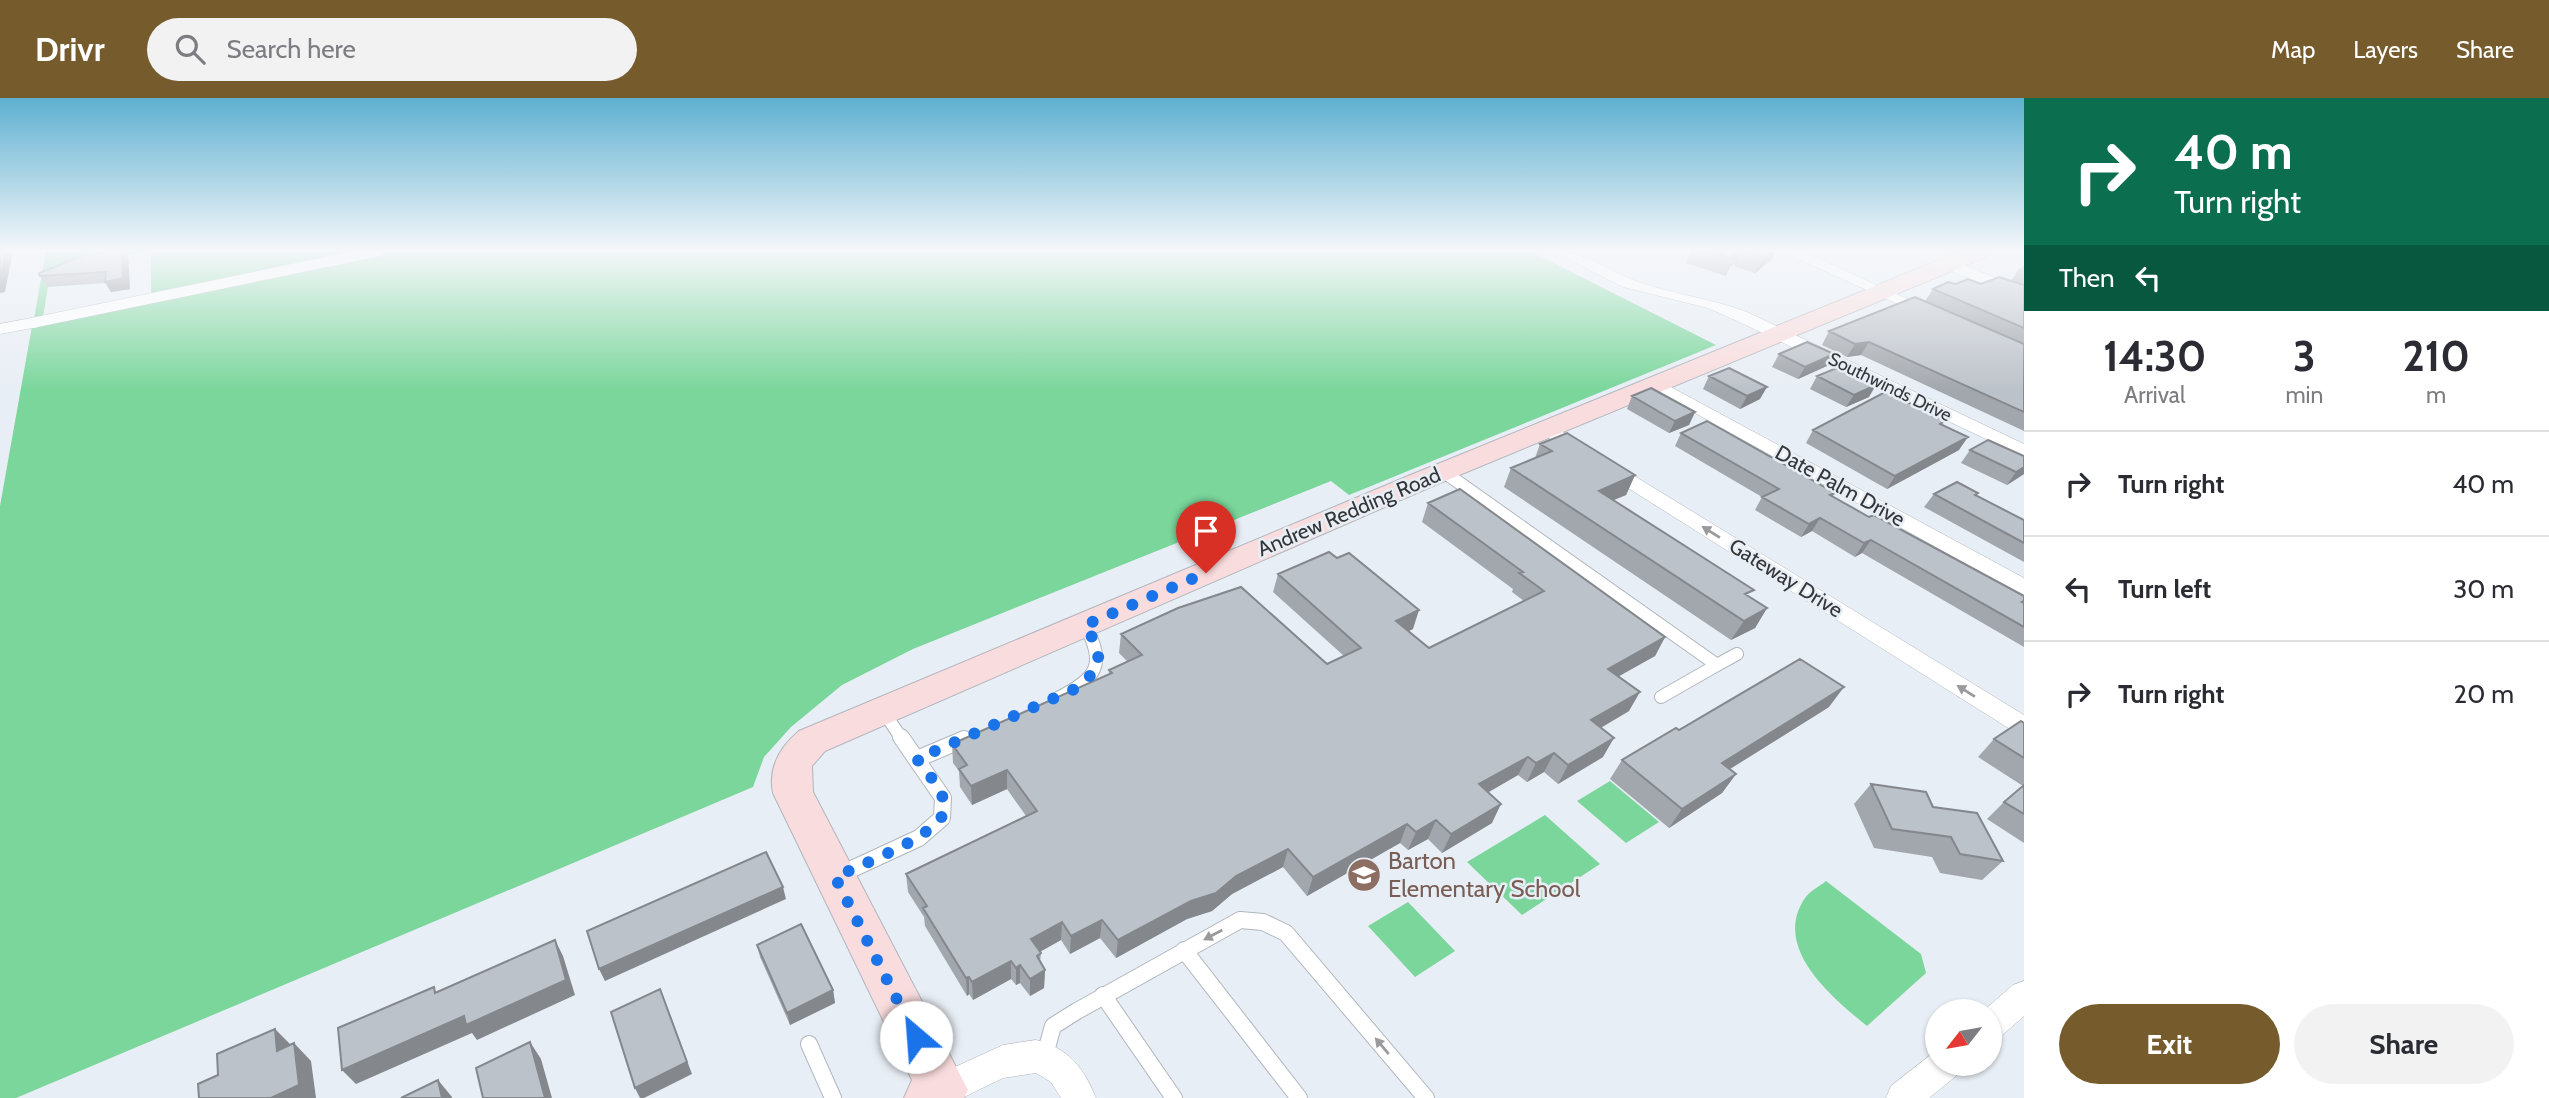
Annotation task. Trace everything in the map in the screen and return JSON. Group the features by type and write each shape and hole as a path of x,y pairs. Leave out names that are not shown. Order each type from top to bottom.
{"street":[{"name":"Southwinds Drive","path":"1684,298 1714,305 1779,334 2024,451"},
{"name":"Andrew Redding Road","path":"936,1094 793,793 789,779 799,752 812,741 1444,472 1866,298"},
{"path":"1893,298 1940,318"},
{"path":"0,329 32,323"},
{"name":"Date Palm Drive","path":"1656,384 2024,588"},
{"name":"Gateway Drive","path":"1548,429 2024,728"},
{"path":"2002,1015 2024,996"},
{"path":"936,1094 1017,1056 1044,1058 1061,1068 1079,1098"},
{"path":"1903,1098 1930,1076"}],"lane":[{"path":"32,323 154,298"},
{"path":"1444,472 1717,665"},
{"path":"1040,706 1075,689 1091,677 1096,669 1100,661 1097,644 1085,625"},
{"path":"1661,697 1737,654"},
{"path":"835,877 924,833 939,823 945,810 943,798 883,711"},
{"path":"917,759 978,733"},
{"path":"1044,1058 1053,1026 1103,995 1240,920 1263,922 1286,933 1426,1098"},
{"path":"1184,950 1299,1098"},
{"path":"1103,995 1174,1098"},
{"path":"809,1045 833,1098"}],"green space":[{"path":"38,298 46,298 43,317 34,319"},
{"path":"168,298 1622,298 1716,345 1349,495 1331,481 913,649 842,685 791,727 764,757 753,787 16,1098 0,1098 0,506 32,326"},
{"path":"1610,781 1659,822 1626,843 1577,801"},
{"path":"1545,815 1600,864 1522,915 1467,862"},
{"path":"1826,881 1921,954 1926,973 1867,1026 1823,986 1801,953 1796,935 1797,917 1805,898"},
{"path":"1408,902 1455,951 1415,977 1368,926"}],"building":[{"path":"1917,298 2024,344 2024,412 1869,342 1855,344 1829,331"},
{"path":"1953,298 2024,298 2024,328"},
{"path":"1807,342 1834,354 1805,367 1779,354"},
{"path":"1839,367 1876,385 1854,395 1817,376"},
{"path":"1729,368 1767,387 1747,396 1709,376"},
{"path":"1651,388 1695,412 1675,421 1632,396"},
{"path":"1885,392 1947,420 1940,424 1968,437 1895,476 1813,430"},
{"path":"1707,421 1835,493 1830,495 1869,517 1874,515 2024,596 2024,627 1871,540 1864,543 1820,518 1809,524 1762,497 1779,489 1681,433"},
{"path":"1567,433 1635,475 1599,491 1754,590 1745,594 1767,608 1744,621 1511,468 1552,451 1540,444"},
{"path":"1988,440 2024,456 2024,467 2016,472 1970,450"},
{"path":"1957,482 1978,493 1975,495 2024,520 2024,543 1934,494"},
{"path":"1460,489 1665,637 1608,669 1640,692 1591,720 1614,738 1568,765 1554,753 1536,763 1528,757 1479,784 1501,804 1451,834 1436,820 1416,832 1407,824 1313,877 1288,849 1236,876 1216,893 1191,901 1118,940 1102,920 1071,936 1062,922 1031,939 1041,953 1037,956 1045,970 1030,979 1020,965 1016,968 1011,961 972,982 969,977 966,978 923,908 927,906 906,874 1037,811 1007,770 971,786 959,769 967,765 952,744 1112,673 1109,670 1142,655 1121,634 1178,608 1241,587 1327,664 1361,648 1278,574 1329,552 1337,558 1349,553 1419,610 1396,621 1429,648 1544,591 1519,573 1523,572 1428,503"},
{"path":"1800,659 1844,687 1722,763 1736,774 1682,809 1622,760 1676,728 1679,730"},
{"path":"2021,721 2024,723 2024,758 1994,739"},
{"path":"1871,784 1926,792 1933,807 1977,813 2003,861 1960,854 1951,837 1892,829"},
{"path":"2024,785 2024,814 2004,802"},
{"path":"766,852 783,887 599,969 587,931"},
{"path":"801,924 833,990 787,1013 757,945"},
{"path":"555,940 566,980 466,1025 464,1016 342,1070 338,1028 434,987 435,993"},
{"path":"660,989 687,1062 635,1088 611,1012"},
{"path":"275,1029 277,1051 294,1043 299,1085 271,1098 199,1098 198,1084 218,1075 217,1054"},
{"path":"530,1042 545,1098 483,1098 476,1068"},
{"path":"438,1080 442,1098 401,1098"}],"place":[{"name":"Barton Elementary School","path":"1364,875"}],"route":[{"path":"916,1037 835,877 939,823 945,810 943,798 917,759 1075,689 1091,677 1100,661 1097,644 1085,625 1206,573"}]}
